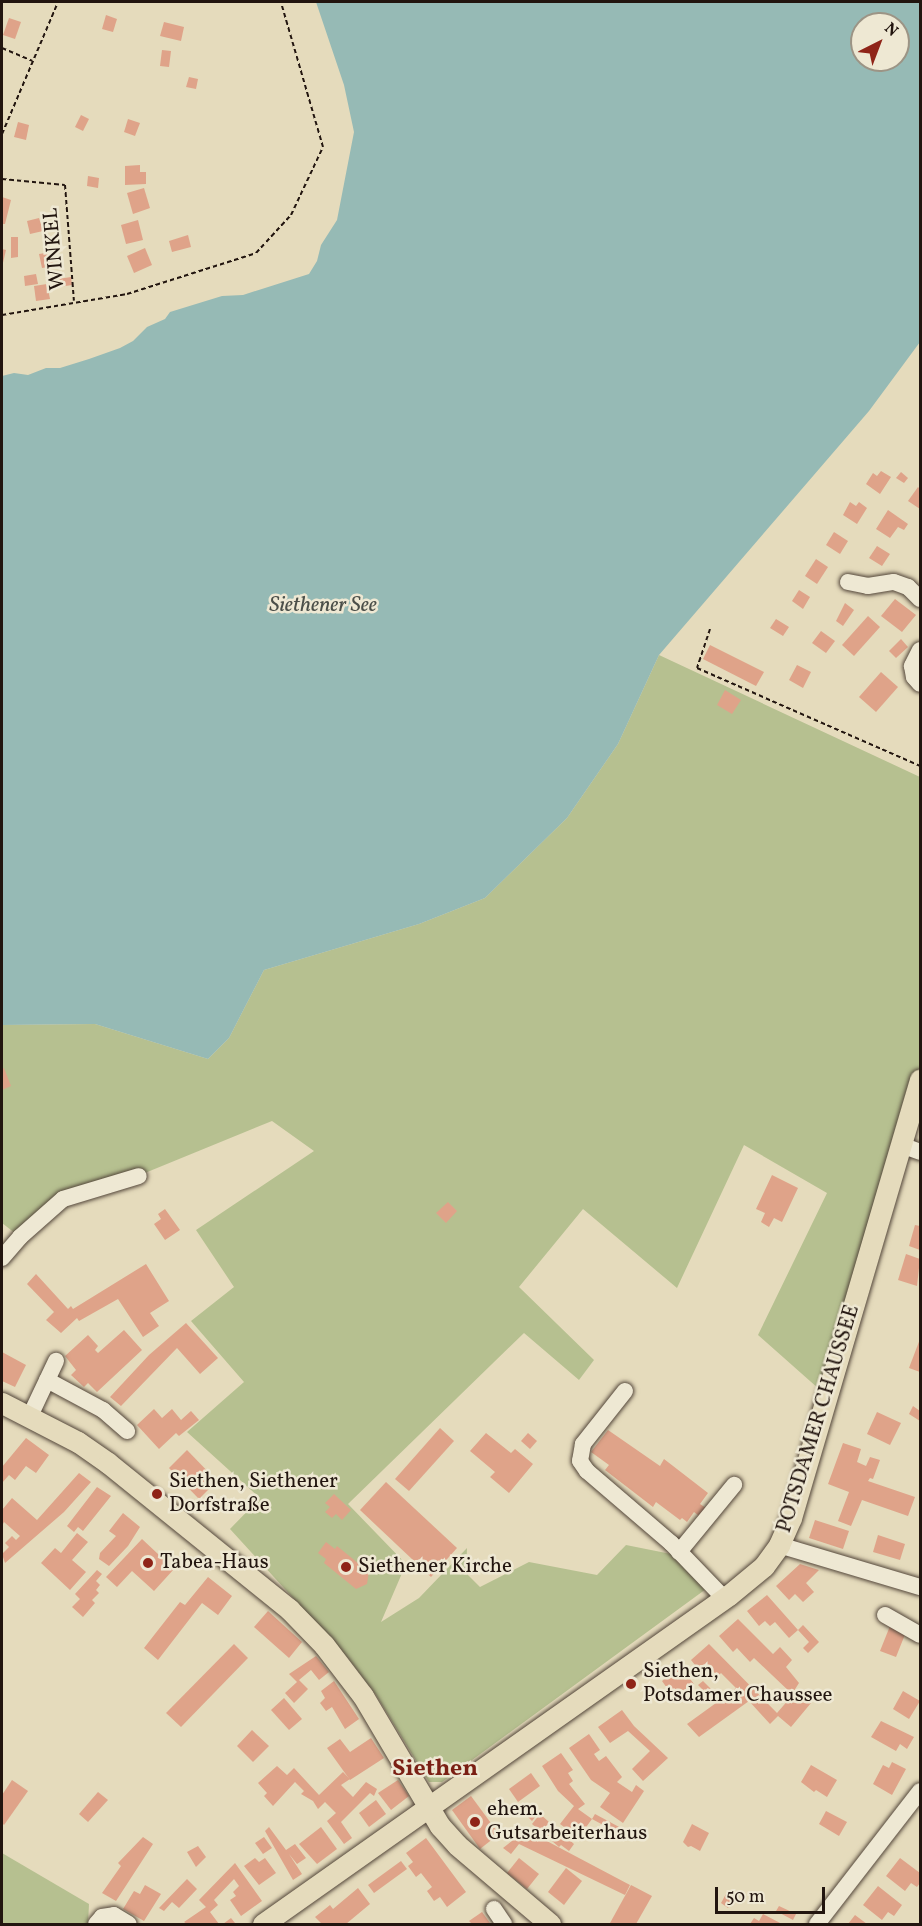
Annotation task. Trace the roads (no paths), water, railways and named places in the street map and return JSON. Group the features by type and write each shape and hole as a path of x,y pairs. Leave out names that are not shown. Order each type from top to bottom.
{"main road":[{"name":"POTSDAMER CHAUSSEE","path":"264,1924 428,1805 724,1598 764,1566 779,1545 791,1518 911,1149 921,1080"},
{"path":"2,1403 78,1442 108,1463 289,1609 324,1645 363,1696 440,1826 457,1845 550,1924"}],"street":[{"path":"848,582 868,586 894,582 908,587 921,599"},
{"path":"921,650 912,666 914,677 921,684"},
{"path":"2,1258 20,1237 63,1199 139,1176"},
{"path":"30,1416 57,1361"},
{"path":"47,1380 103,1410 128,1431"},
{"path":"625,1391 583,1443 580,1461 587,1471 679,1552 724,1598"},
{"path":"679,1552 734,1485"},
{"path":"779,1545 921,1587"},
{"path":"885,1616 921,1635"},
{"path":"817,1924 921,1791"},
{"path":"494,1909 504,1924"},
{"path":"96,1924 102,1917 114,1915 129,1924"}],"water":[{"name":"Siethener See","path":"316,2 920,2 920,342 869,411 659,655 618,744 567,818 485,898 419,924 264,970 229,1038 208,1059 95,1024 2,1025 2,376 14,373 28,375 46,368 60,368 89,359 133,341 147,327 165,319 170,312 222,296 243,295 309,274 317,261 321,245 337,220 354,132 344,85"}],"place":[{"name":"Siethen, Siethener Dorfstraße","path":"157,1494"},
{"name":"Tabea-Haus","path":"148,1563"},
{"name":"Siethener Kirche","path":"346,1567"},
{"name":"Siethen, Potsdamer Chaussee","path":"631,1684"},
{"name":"ehem. Gutsarbeiterhaus","path":"475,1822"}],"district":[{"name":"Siethen","path":"435,1770"}]}
